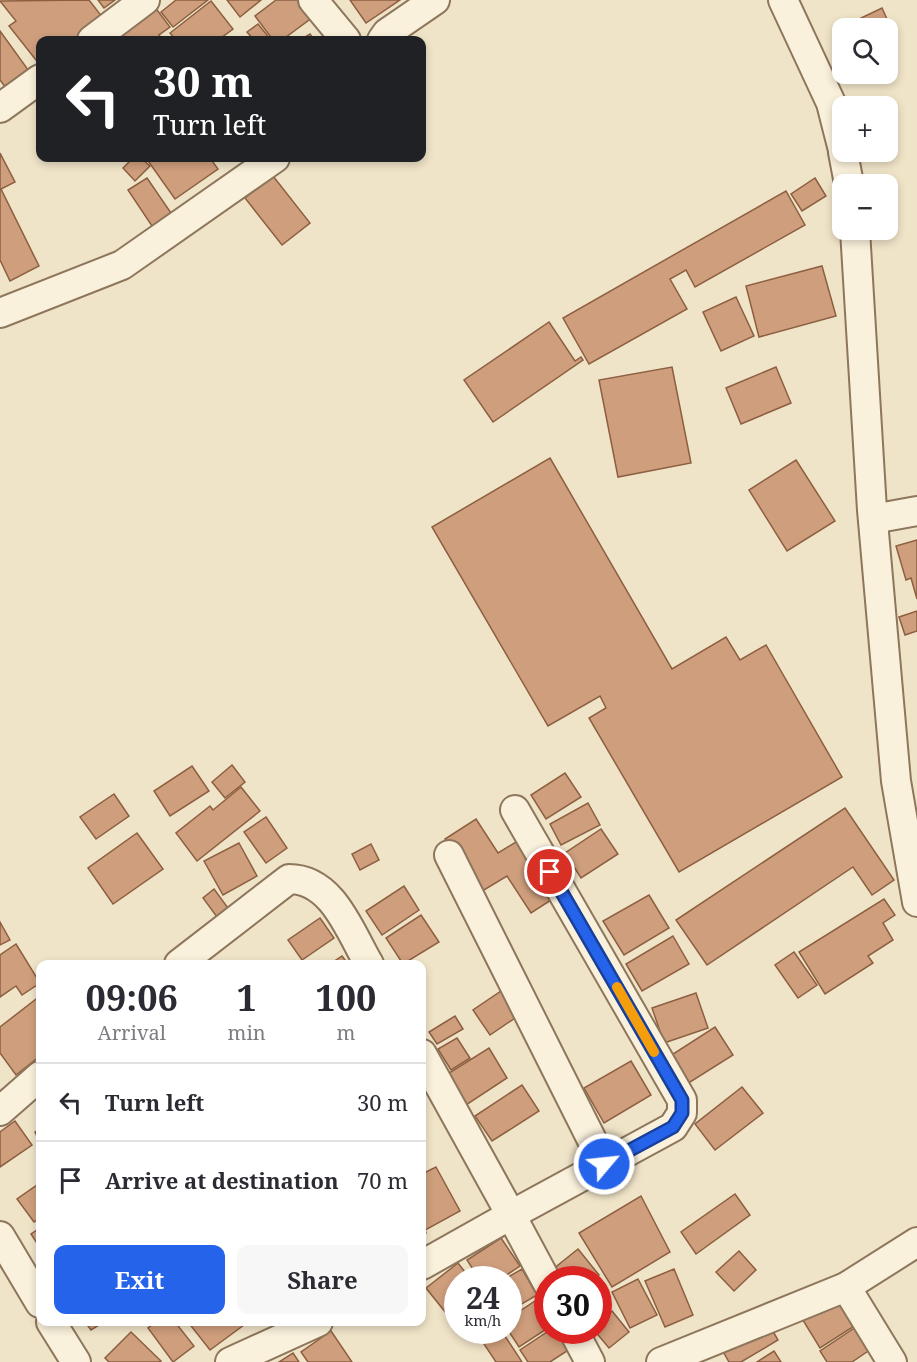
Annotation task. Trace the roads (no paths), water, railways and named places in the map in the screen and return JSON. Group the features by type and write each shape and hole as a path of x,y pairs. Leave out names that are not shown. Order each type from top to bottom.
{"street":[{"path":"97,36 144,0"},
{"path":"313,0 343,36"},
{"path":"385,36 435,0"},
{"path":"792,4 832,107"},
{"path":"0,108 36,82"},
{"path":"0,313 122,264 269,162"},
{"path":"856,240 873,519 896,781 917,902"},
{"path":"873,519 917,511"},
{"path":"426,1263 673,1127 682,1113 682,1100 515,810"},
{"path":"449,855 604,1164"},
{"path":"184,960 289,879 301,879 317,886 332,901 367,960"},
{"path":"426,1061 538,1266"},
{"path":"0,1111 36,1080"},
{"path":"0,1236 36,1296"},
{"path":"661,1362 705,1353 846,1287 917,1242"},
{"path":"846,1287 892,1362"},
{"path":"54,1326 76,1362"},
{"path":"230,1362 309,1326"},
{"path":"580,1344 590,1362"}]}
